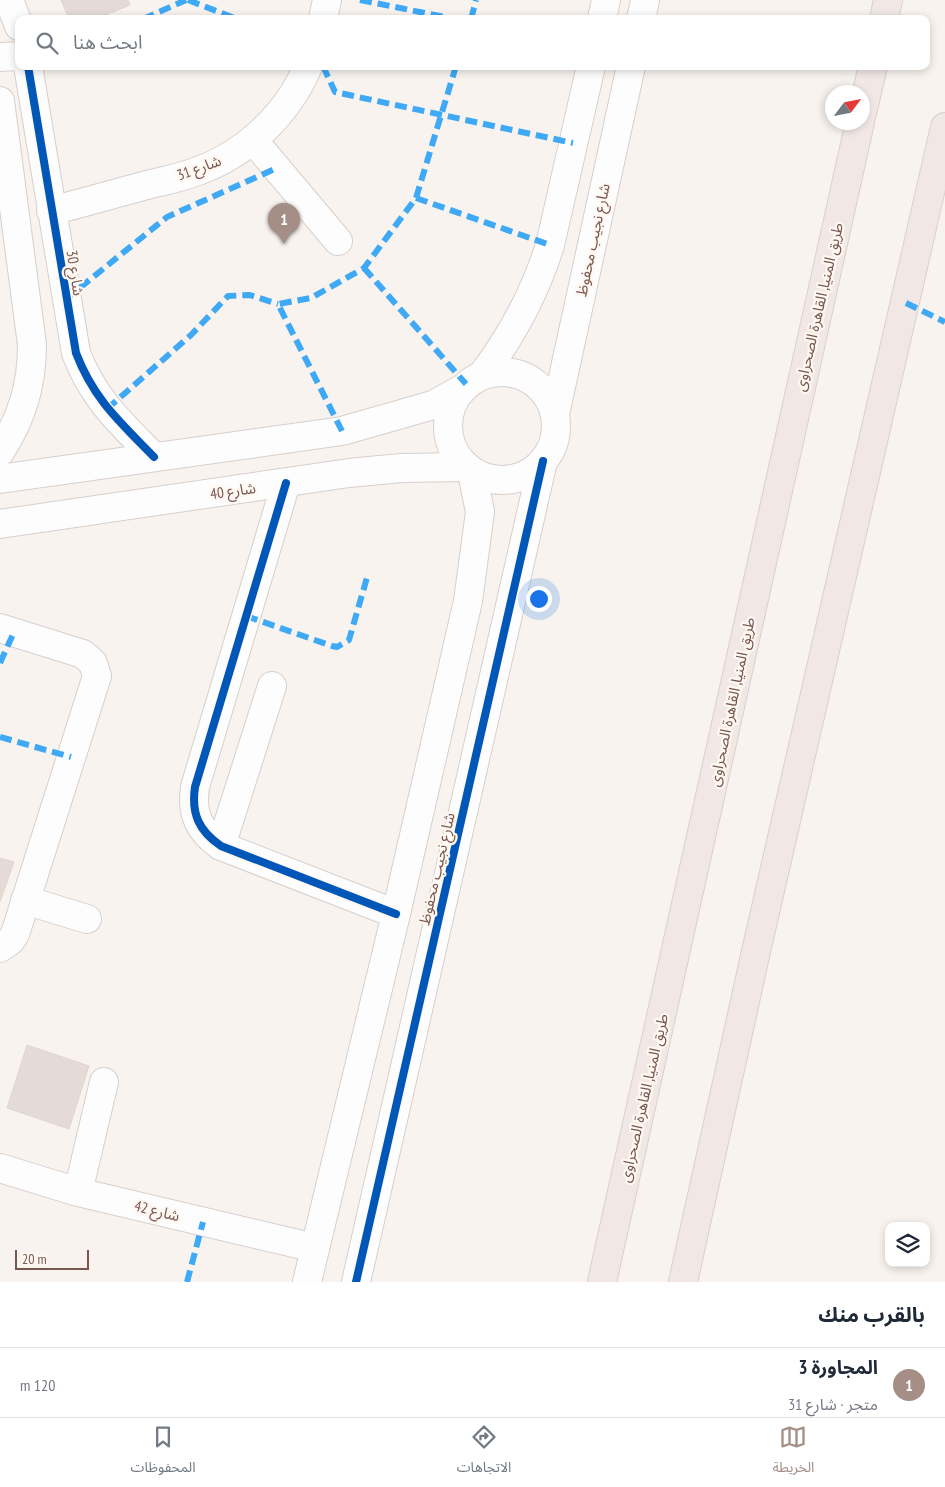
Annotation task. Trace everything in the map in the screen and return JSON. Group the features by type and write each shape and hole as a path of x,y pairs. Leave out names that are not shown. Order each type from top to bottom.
{"highway":[{"path":"885,15 888,0"},
{"path":"868,85 872,70"},
{"path":"683,1282 756,947 945,127"},
{"name":"طريق المنيا, القاهرة الصحراوى","path":"602,1282 858,130"}],"street":[{"path":"9,0 15,16"},
{"path":"324,15 327,0"},
{"path":"603,15 606,0"},
{"path":"642,15 645,0"},
{"path":"0,58 15,56"},
{"name":"شارع 30","path":"29,70 69,321 76,353 94,392 106,409 154,456"},
{"name":"شارع 31","path":"52,211 198,171 227,158 253,140 279,114 301,83 306,70"},
{"path":"0,479 342,431 433,405 460,390 483,374 516,326 530,300 541,273 559,205 590,70"},
{"name":"شارع نجيب محفوظ","path":"555,414 629,70"},
{"path":"0,106 32,345 30,382 20,417 0,452"},
{"path":"253,140 338,241"},
{"path":"559,205 599,212"},
{"path":"29,325 69,321"},
{"path":"460,390 452,402 447,430 450,444 469,470 484,478 510,480 534,470 543,461 555,439 555,414 551,402 543,390 522,375 509,371 483,374"},
{"path":"342,431 349,473"},
{"name":"شارع نجيب محفوظ","path":"356,1282 543,461"},
{"name":"شارع 40","path":"0,524 349,473 401,468 469,470"},
{"name":"شارع نجيب محفوظ","path":"307,1282 396,914 468,601 480,512 469,470"},
{"path":"286,483 195,787 193,801 195,815 200,828 221,846 396,914"},
{"path":"468,601 510,608"},
{"path":"0,628 83,654 93,663 96,676 15,934 10,941 0,948"},
{"path":"221,846 272,686"},
{"path":"26,900 87,919"},
{"path":"78,1192 104,1082"},
{"name":"شارع 42","path":"0,1168 78,1192 315,1248"}],"building":[{"path":"61,0 128,0 130,5 106,15 67,15"},
{"path":"0,858 14,862 0,902"},
{"path":"27,1045 89,1066 69,1129 7,1108"}],"marked path":[{"path":"152,15 186,0"},
{"path":"188,0 227,15"},
{"path":"360,0 435,15"},
{"path":"472,15 476,0"},
{"path":"325,70 335,92 573,143"},
{"path":"342,431 278,304 311,298 364,268 416,198 455,70"},
{"path":"66,299 167,217 277,168"},
{"path":"416,198 550,245"},
{"path":"364,268 466,384"},
{"path":"107,409 191,335 228,296 250,295 278,304"},
{"path":"906,303 945,322"},
{"path":"246,616 337,647 349,640 368,574"},
{"path":"0,663 14,632"},
{"path":"0,737 71,757"},
{"path":"187,1282 203,1222"}],"cycle path":[{"path":"29,70 76,353 91,384 109,410 154,457"},
{"path":"356,1282 543,461"},
{"path":"286,483 195,787 194,806 196,814 202,828 221,846 396,914"}],"place":[{"name":"المجاورة 3","path":"284,244"}]}
